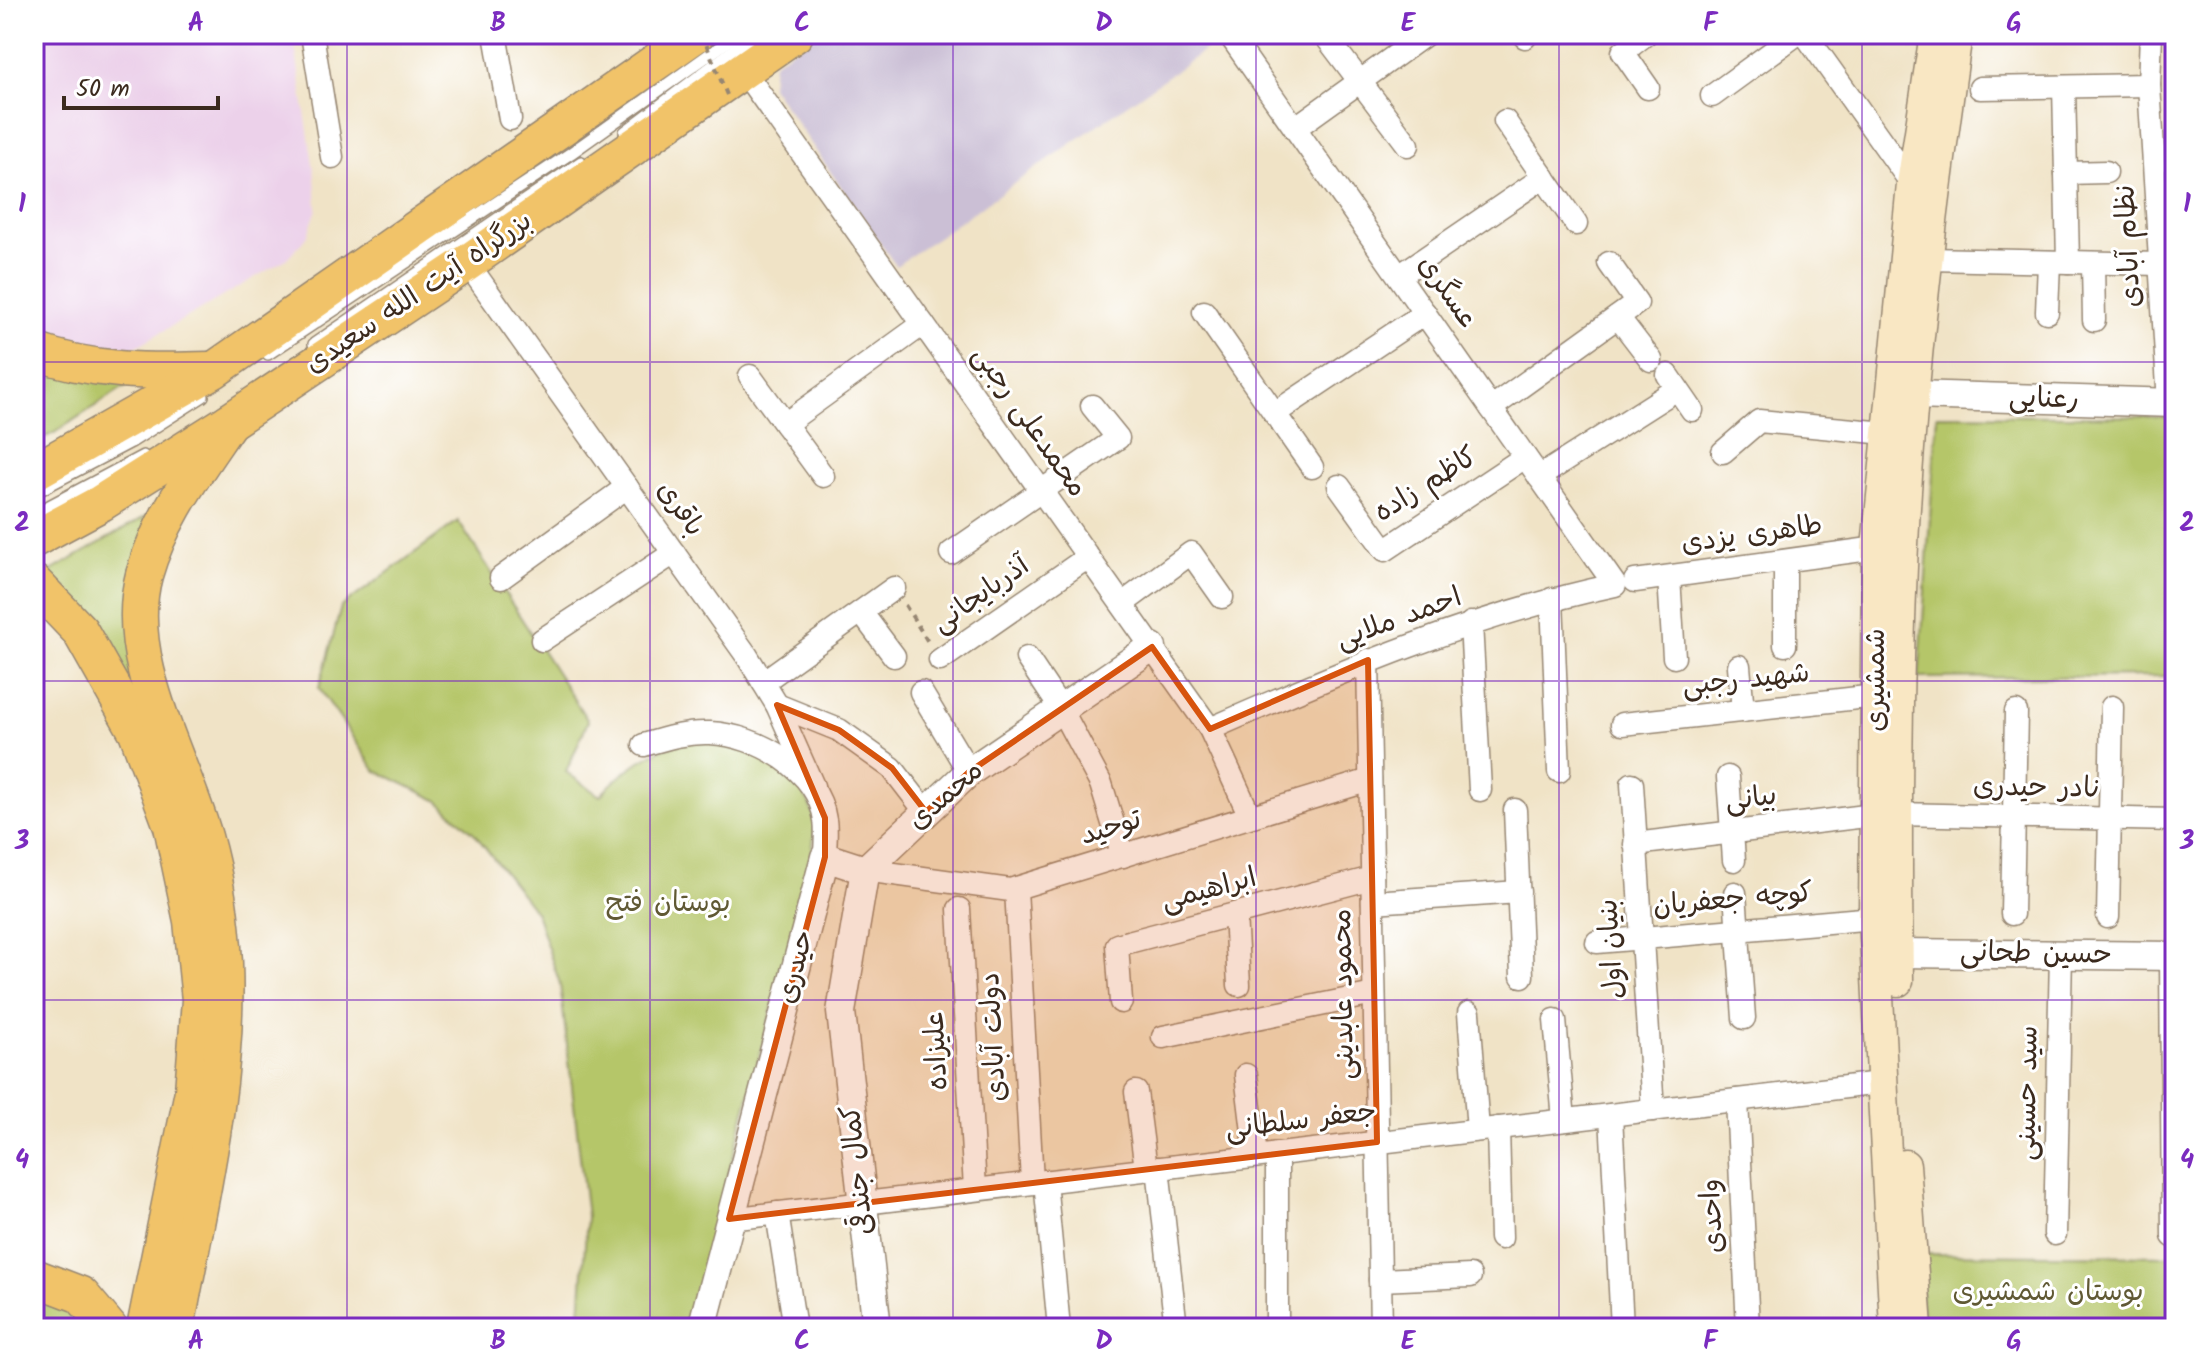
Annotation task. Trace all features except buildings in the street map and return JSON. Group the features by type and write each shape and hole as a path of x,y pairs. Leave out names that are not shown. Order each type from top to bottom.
{"highway":[{"name":"بزرگراه آیت الله سعیدی","path":"34,472 210,385 699,34"},
{"name":"بزرگراه آیت الله سعیدی","path":"34,539 101,503 229,422 736,85 795,34"},
{"path":"34,351 88,367 151,372 210,385"},
{"path":"176,1328 218,1099 225,1015 224,959 205,840 144,664 138,625 143,579 157,536 229,422"},
{"path":"34,583 80,631 137,732 172,826 192,921 200,1000 193,1091 145,1328"},
{"path":"34,1277 81,1295 109,1328"}],"main road":[{"name":"شمشیری","path":"1895,1328 1885,917 1890,547 1901,394 1924,186 1935,34"},
{"name":"شمشیری","path":"1924,186 1957,34"},
{"name":"شمشیری","path":"1890,1082 1917,1328"}],"street":[{"path":"312,34 332,157"},
{"path":"495,34 510,119"},
{"name":"عسگری","path":"1229,34 1539,477 1625,583"},
{"path":"1324,34 1408,145"},
{"path":"1295,128 1426,34"},
{"path":"1646,34 1623,52 1648,88"},
{"path":"1712,96 1797,34"},
{"path":"1805,34 1924,186"},
{"name":"نظام آبادی","path":"2151,34 2149,85 2172,403"},
{"name":"محمدعلی رجبی","path":"736,85 923,324 1210,729 1250,816"},
{"path":"1980,88 2149,85"},
{"path":"2047,312 2059,262 2066,173 2064,87"},
{"path":"1505,121 1576,224"},
{"path":"2066,173 2106,172"},
{"path":"1399,276 1544,177"},
{"path":"1916,258 2160,264"},
{"path":"1491,408 1637,303 1609,263"},
{"path":"2093,263 2094,320"},
{"name":"باقری","path":"478,278 763,682 777,705 813,786"},
{"path":"1204,312 1312,467"},
{"path":"1275,413 1425,313"},
{"path":"1618,317 1692,410"},
{"path":"785,424 923,324"},
{"path":"1539,477 1665,375"},
{"path":"750,376 823,476"},
{"name":"رعنایی","path":"1901,394 2172,403"},
{"path":"951,553 1118,438 1092,406"},
{"path":"1723,452 1759,421 1898,435"},
{"name":"کاظم زاده","path":"1339,486 1385,550 1525,457"},
{"path":"501,578 627,487"},
{"name":"طاهری یزدی","path":"1625,583 1890,547"},
{"path":"542,640 674,553"},
{"path":"1122,604 1191,553 1222,597"},
{"name":"آذربایجانی","path":"940,660 1088,557"},
{"path":"1785,561 1785,645"},
{"path":"1669,577 1674,657"},
{"name":"احمد ملایی","path":"1210,729 1368,660 1471,623 1552,599 1625,583"},
{"path":"763,682 894,588"},
{"path":"1552,599 1559,771"},
{"path":"861,612 894,656"},
{"path":"1471,623 1480,790"},
{"name":"محمدی","path":"865,870 969,772 1152,647"},
{"path":"1027,658 1061,709 1101,784 1123,856"},
{"name":"محمود عابدینی","path":"1368,660 1381,1328"},
{"path":"1739,666 1743,711"},
{"path":"921,692 969,772"},
{"name":"شهید رجبی","path":"1622,724 1888,695"},
{"path":"777,705 839,730 892,768 926,812"},
{"path":"2108,917 2112,707"},
{"path":"2012,914 2016,712"},
{"path":"644,745 677,735 712,733 746,739 787,762 813,786"},
{"path":"1728,777 1734,860"},
{"name":"توحید","path":"865,870 1016,889 1370,780"},
{"name":"بنیان اول","path":"1632,784 1653,1110"},
{"name":"حیدری","path":"702,1328 825,857 825,818 813,786"},
{"path":"1515,810 1522,976"},
{"name":"نادر حیدری","path":"1886,815 2175,820"},
{"name":"بیانی","path":"1635,844 1886,815"},
{"path":"825,857 865,870"},
{"name":"کمال جندقی","path":"865,870 841,1012 877,1328"},
{"name":"ابراهیمی","path":"1121,1002 1117,945 1372,878"},
{"name":"دولت آبادی","path":"1016,889 1038,1182 1059,1328"},
{"path":"1373,902 1519,892"},
{"path":"1735,893 1744,1018"},
{"name":"علیزاده","path":"959,909 975,1189"},
{"path":"1235,914 1239,985"},
{"name":"کوچه جعفریان","path":"1597,942 1885,917"},
{"name":"حسین طحانی","path":"1888,953 2173,956"},
{"name":"سید حسینی","path":"2055,1234 2061,954"},
{"path":"2173,956 2173,1236"},
{"path":"1163,1037 1374,994"},
{"path":"1469,1013 1488,1129 1501,1238"},
{"path":"1555,1020 1564,1120"},
{"path":"1246,1075 1266,1155 1277,1328"},
{"name":"جعفر سلطانی","path":"729,1219 1890,1082"},
{"path":"1136,1092 1152,1168 1176,1328"},
{"name":"واحدی","path":"1737,1100 1748,1328"},
{"path":"1611,1115 1622,1328"},
{"path":"777,1213 795,1328"},
{"path":"1380,1280 1470,1276"}],"lane":[{"path":"257,361 571,153 738,34"},
{"path":"298,355 621,134 755,34"},
{"path":"34,493 118,449 210,385"},
{"path":"34,514 149,452"}],"path":[{"path":"699,34 736,85"},
{"name":"آذربایجانی","path":"894,588 940,660"}],"highlighted area":[{"path":"1152,647 1210,729 1368,660 1377,1142 729,1219 825,857 825,818 777,705 839,730 892,768 926,812 969,772"}],"shaded area":[{"path":"34,34 293,34 315,177 317,209 307,237 285,260 127,352 82,349 34,332"},
{"path":"815,34 1213,34 1218,41 896,266 771,86 773,63"}],"green space":[{"path":"34,368 133,381 54,433 34,442"},
{"path":"1937,415 2175,417 2175,676 1919,678"},
{"path":"162,507 141,552 167,760 46,574"},
{"name":"بوستان فتح","path":"458,521 588,721 566,772 600,796 628,769 663,749 688,742 727,744 746,750 782,770 797,784 808,801 814,819 812,856 688,1328 579,1328 587,1217 560,984 536,913 474,833 437,800 375,770 319,688 341,607"},
{"name":"بوستان شمشیری","path":"1919,1254 2175,1256 2175,1328 1923,1328"},
{"path":"40,1292 69,1304 94,1328 44,1328"}]}
